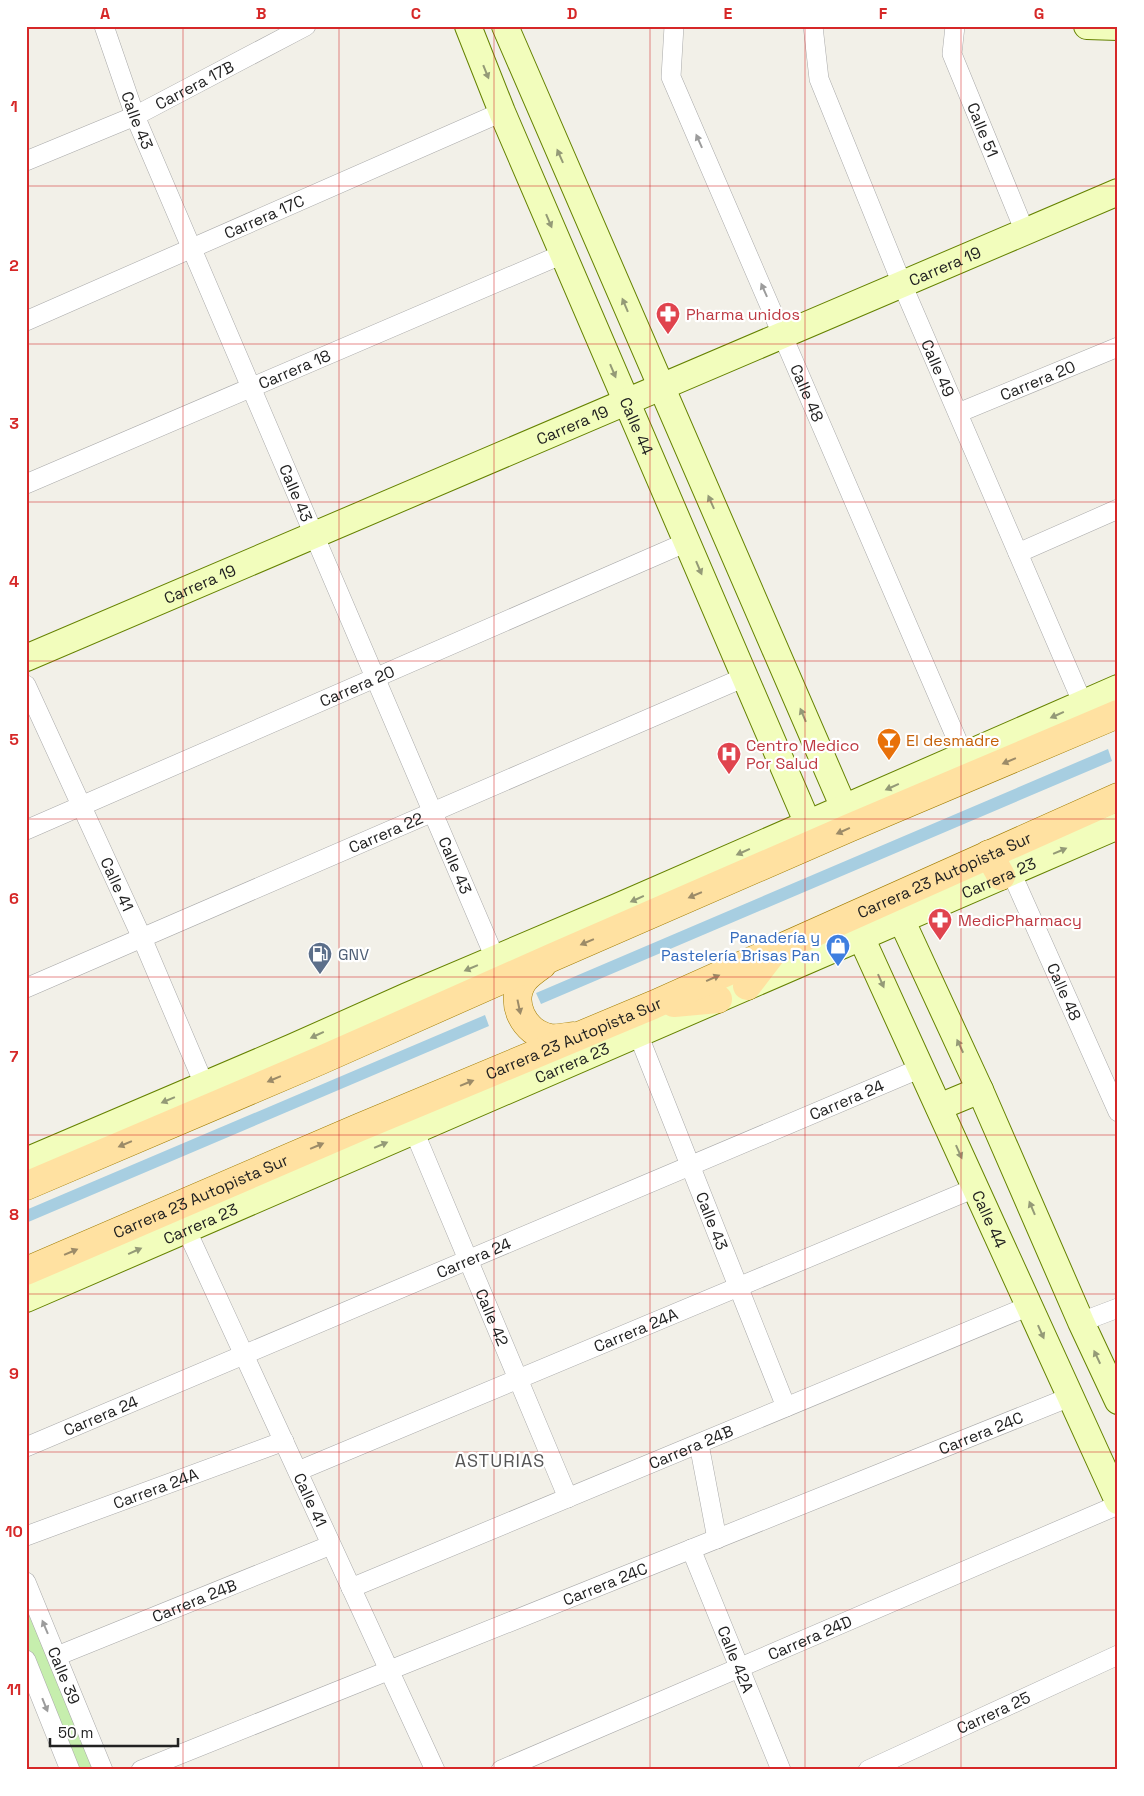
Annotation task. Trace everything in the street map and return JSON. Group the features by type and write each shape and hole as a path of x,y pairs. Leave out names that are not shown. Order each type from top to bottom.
{"main road":[{"path":"26,1186 368,1026 553,956 722,872 1084,716 1118,714"},
{"path":"1084,716 1105,724 1118,724"},
{"name":"Carrera 23 Autopista Sur","path":"26,1271 409,1120 585,1033 774,951 1001,867 1118,797"},
{"path":"747,986 774,951"},
{"path":"553,956 530,974 520,987 517,1001 520,1014 531,1029 549,1038 563,1038 585,1033"},
{"path":"653,1005 718,999"}],"street":[{"name":"Calle 43","path":"104,26 135,116 495,958"},
{"name":"Carrera 17B","path":"26,161 135,116 306,26"},
{"name":"Calle 44","path":"468,26 502,112 808,824"},
{"path":"504,26 844,808"},
{"name":"Calle 48","path":"674,26 671,77 964,756"},
{"name":"Calle 49","path":"813,26 819,79 902,284 1018,553 1084,716"},
{"name":"Calle 51","path":"955,26 952,54 1025,232"},
{"path":"1087,26 1118,27"},
{"name":"Carrera 17C","path":"26,321 502,112"},
{"name":"Carrera 19","path":"26,658 1118,192"},
{"name":"Carrera 18","path":"26,484 563,254"},
{"name":"Carrera 20","path":"958,413 1118,347"},
{"path":"1018,553 1118,509"},
{"name":"Carrera 20","path":"26,830 687,542"},
{"name":"Carrera 22","path":"26,988 745,677"},
{"name":"Calle 41","path":"26,685 142,938 204,1084"},
{"path":"26,1161 293,1047 368,1026 495,958 617,908 722,872 808,824 844,808 921,786 964,756 1084,716 1118,688"},
{"name":"Carrera 23","path":"26,1299 186,1229 409,1120 638,1034 901,920 1001,867 1118,826"},
{"name":"Calle 48","path":"1001,867 1118,1112"},
{"path":"901,920 980,1090 1081,1322 1118,1401"},
{"name":"Calle 44","path":"861,937 1118,1502"},
{"name":"Calle 43","path":"638,1034 786,1407"},
{"name":"Carrera 24","path":"26,1447 921,1068"},
{"path":"939,1107 980,1090"},
{"name":"Calle 42","path":"409,1120 568,1498"},
{"name":"Carrera 24A","path":"298,1471 975,1188"},
{"name":"Calle 41","path":"186,1229 436,1770"},
{"name":"Carrera 24B","path":"351,1588 1029,1306"},
{"path":"1081,1322 1118,1308"},
{"name":"Carrera 24C","path":"140,1770 1070,1397"},
{"name":"Carrera 24A","path":"26,1536 284,1441"},
{"path":"699,1444 717,1539"},
{"name":"Carrera 24D","path":"501,1770 1118,1505"},
{"name":"Carrera 24B","path":"57,1656 331,1545"},
{"name":"Calle 42A","path":"690,1549 781,1770"},
{"name":"Calle 39","path":"26,1582 103,1770"},
{"name":"Carrera 25","path":"868,1770 1118,1655"},
{"name":"Calle 39","path":"29,1673 70,1770"}],"green space":[{"path":"26,1582 103,1770 70,1770 26,1660"}],"water":[{"path":"1108,749 1112,761 541,1004 536,993"},
{"path":"485,1015 489,1026 26,1223 26,1210"}],"place":[{"name":"Pharma unidos","path":"668,335"},
{"name":"El desmadre","path":"889,761"},
{"name":"Centro Medico Por Salud","path":"729,775"},
{"name":"MedicPharmacy","path":"940,941"},
{"name":"Panadería y Pastelería Brisas Pan","path":"838,967"},
{"name":"GNV","path":"320,975"}],"district":[{"name":"ASTURIAS","path":"500,1460"}]}
